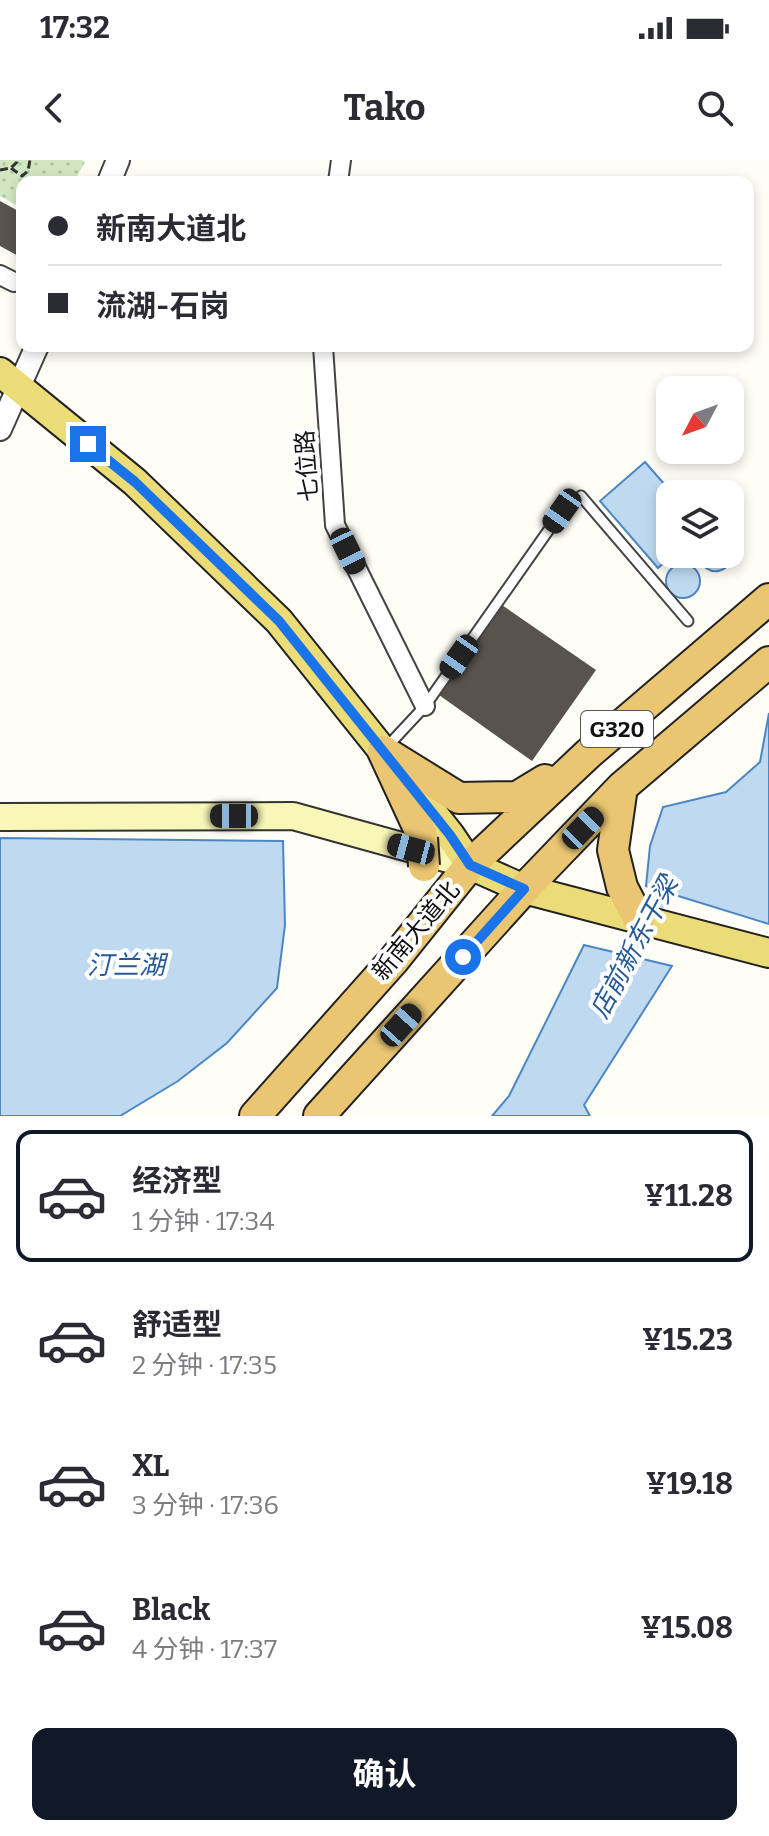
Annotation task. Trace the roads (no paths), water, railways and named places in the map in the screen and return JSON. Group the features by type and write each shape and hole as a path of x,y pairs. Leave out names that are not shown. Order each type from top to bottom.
{"highway":[{"name":"新南大道北","path":"255,1116 393,961 470,865 588,754 769,599"},
{"name":"新南大道北","path":"319,1116 524,889 622,787 769,662"},
{"path":"383,751 459,798 517,797 588,754"},
{"path":"383,751 421,833 426,887 393,961"},
{"path":"622,787 613,850 622,887 647,922"}],"main road":[{"path":"9,380 135,482 279,621 450,835 470,865"},
{"path":"0,817 293,816 470,865 524,889 769,953"}],"street":[{"path":"0,429 9,380 32,352"},
{"name":"七位路","path":"323,352 335,525 425,706"}],"lane":[{"path":"383,751 425,706 562,511 581,496 688,621"}],"water":[{"path":"645,462 661,480 656,480 656,566 600,501"},
{"path":"673,568 693,568 700,581 695,593 683,598 671,593 666,581"},
{"path":"769,713 769,924 646,886 650,846 663,807 726,792 760,762"},
{"name":"汀兰湖","path":"0,838 283,841 285,925 277,988 227,1043 178,1081 120,1116 0,1116"},
{"path":"584,945 672,966 584,1105 590,1116 492,1116 509,1096"}],"waterway":[{"name":"店前新东干梁","path":"617,977 673,873"}]}
